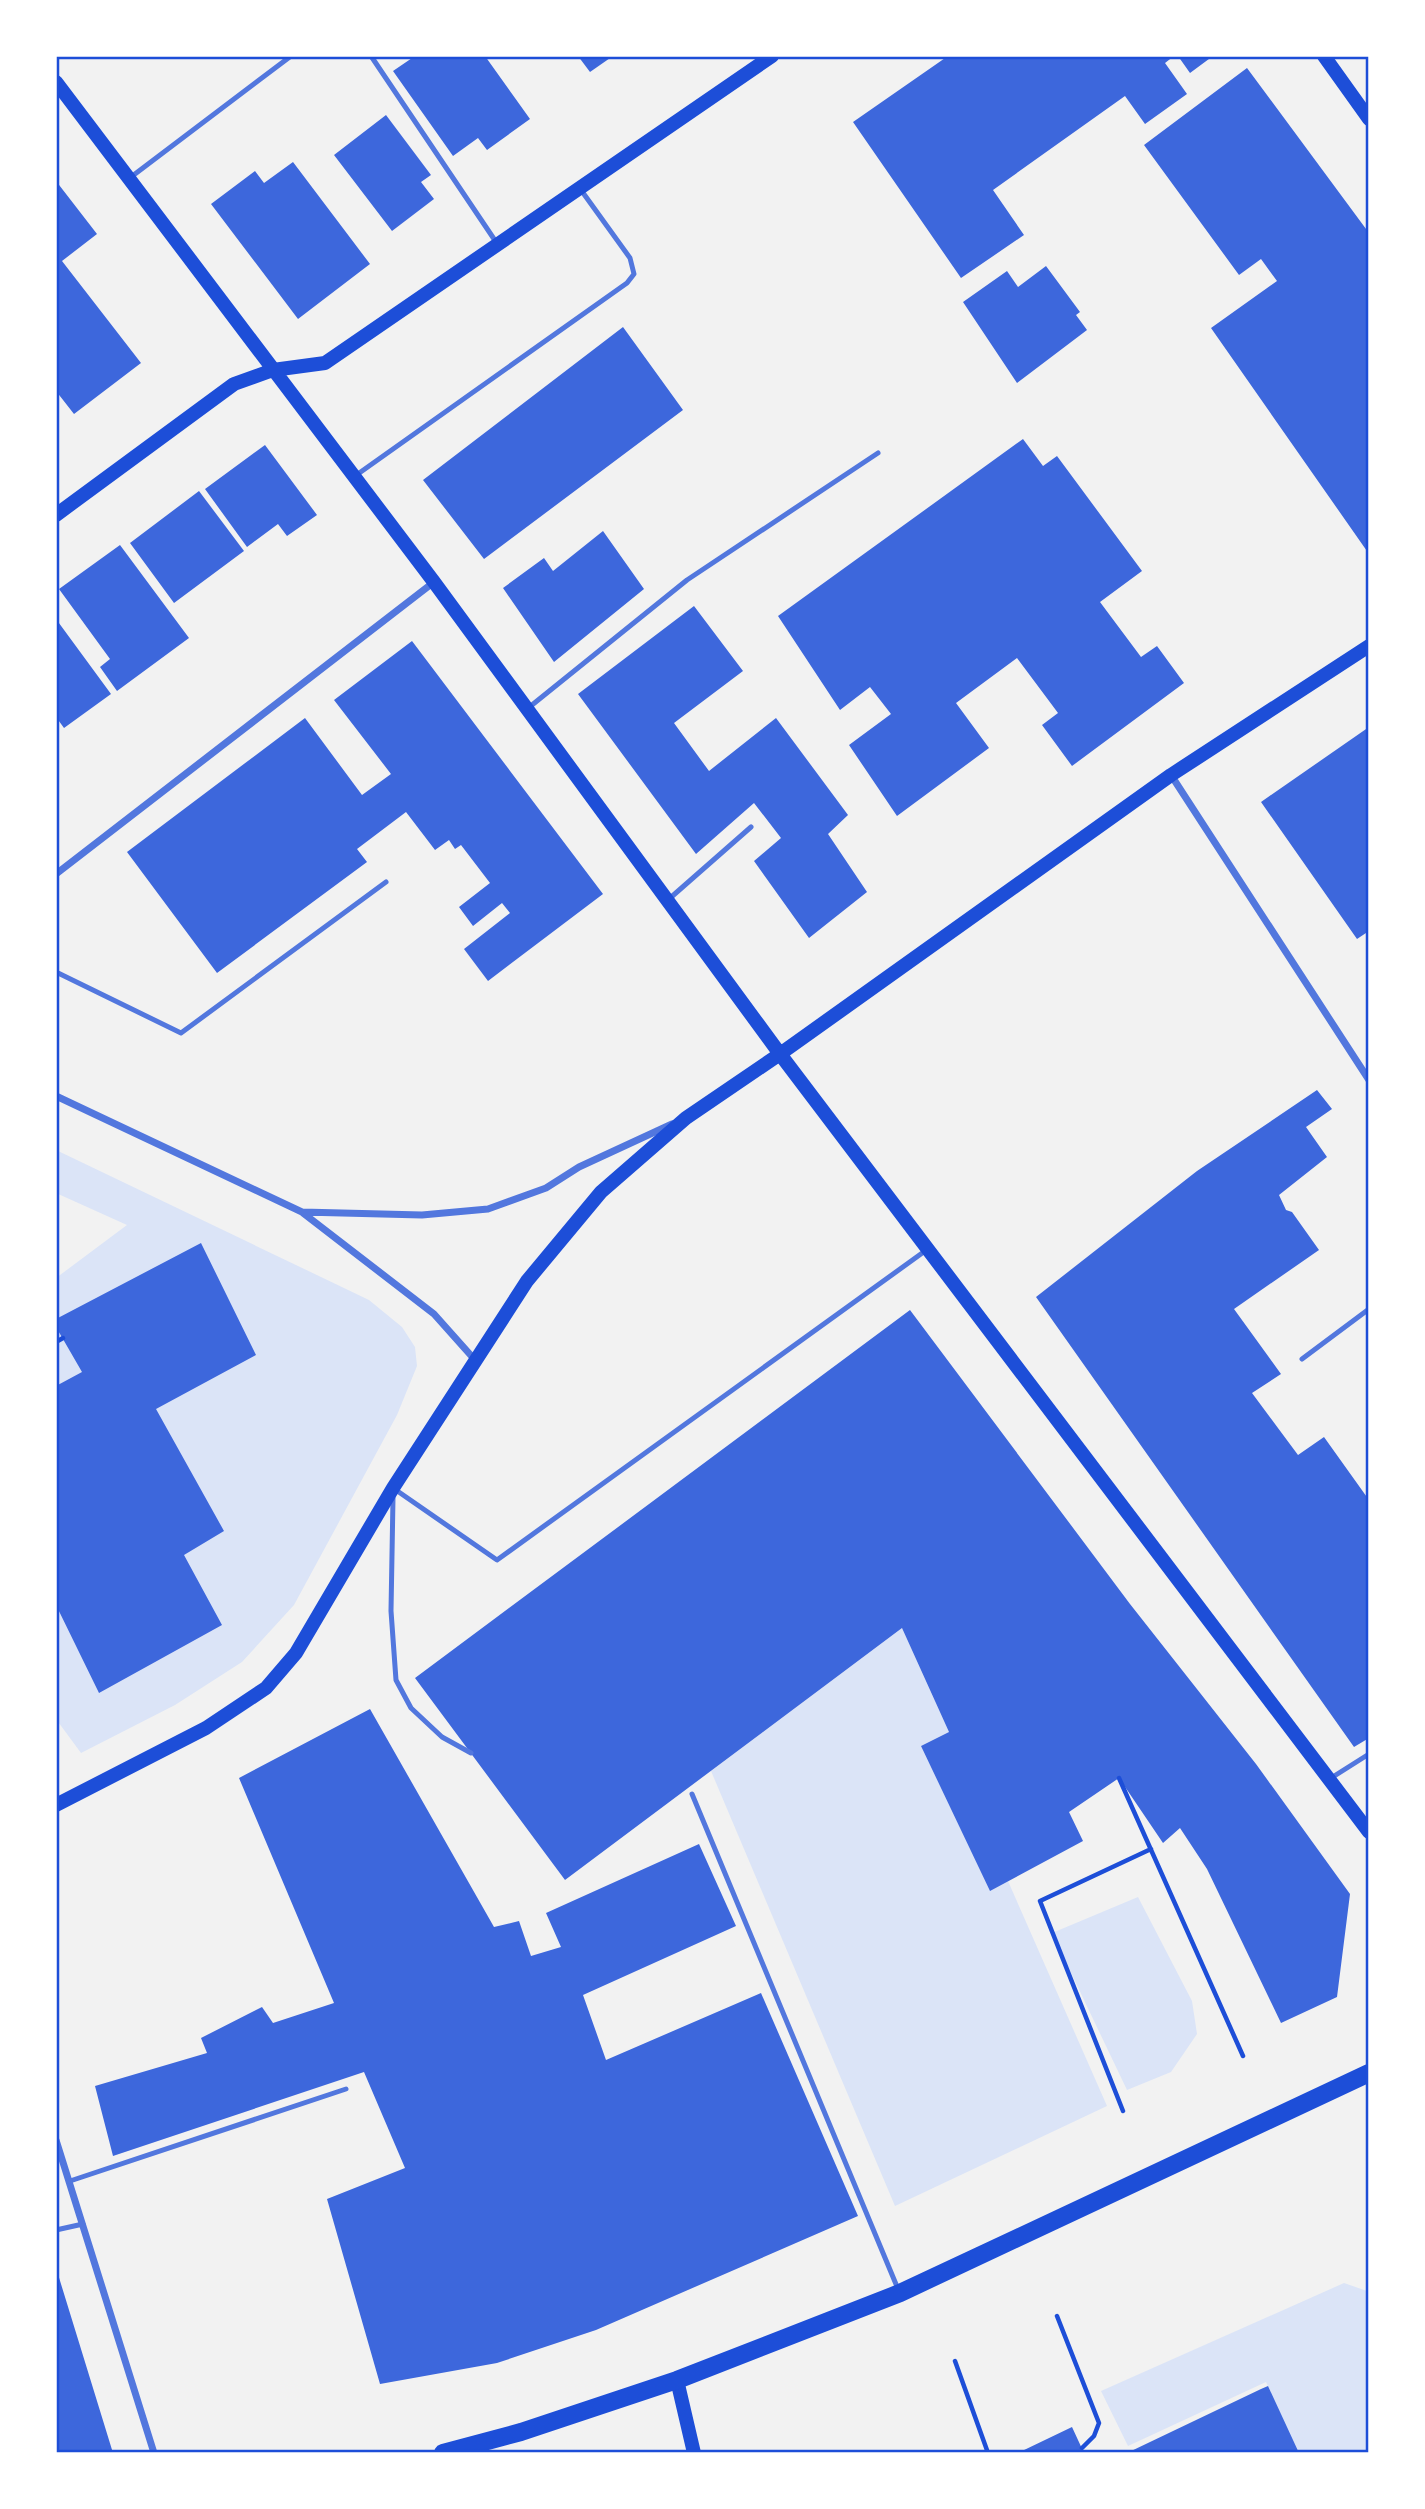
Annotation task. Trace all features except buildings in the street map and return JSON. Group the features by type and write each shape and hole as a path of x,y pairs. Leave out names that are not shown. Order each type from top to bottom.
{"main road":[{"path":"56,514 233,384 273,370 325,363 772,56"},
{"path":"1325,56 1369,119"},
{"path":"56,82 434,582 780,1054 1369,1832"},
{"path":"56,1805 206,1728 266,1688 296,1653 393,1488 527,1281 601,1192 685,1118 780,1054 1171,775 1369,646"},
{"path":"443,2453 521,2432 677,2380 900,2293 1369,2073"},
{"path":"677,2380 694,2453"}],"street":[{"path":"56,874 434,582"},
{"path":"1171,775 1369,1080"},
{"path":"56,1096 302,1212 434,1314 475,1360"},
{"path":"302,1212 422,1215 488,1209 546,1188 579,1167 685,1118"},
{"path":"56,2140 153,2453"}],"lane":[{"path":"129,180 291,56"},
{"path":"371,56 497,243"},
{"path":"355,476 627,283 634,274 630,258 579,187"},
{"path":"527,709 687,580 878,453"},
{"path":"667,901 751,827"},
{"path":"56,972 181,1033 386,882"},
{"path":"393,1488 497,1560 928,1249"},
{"path":"1302,1359 1369,1309"},
{"path":"393,1488 391,1611 396,1680 411,1708 426,1723 442,1737 471,1753"},
{"path":"1328,1779 1369,1754"},
{"path":"692,1794 900,2293"},
{"path":"70,2181 346,2089"},
{"path":"56,2230 83,2224"}],"path":[{"path":"56,1342 63,1338"},
{"path":"1119,1778 1243,2056"},
{"path":"1123,2111 1041,1901 1151,1849"},
{"path":"1057,2316 1099,2423 1094,2436 1082,2448"},
{"path":"956,2361 988,2453"}],"shaded area":[{"path":"56,1150 369,1300 402,1327 415,1347 417,1366 397,1415 294,1605 242,1662 175,1705 81,1753 56,1719 56,1278 127,1225 56,1193"},
{"path":"902,1628 949,1732 921,1746 990,1890 1008,1881 1107,2106 895,2206 711,1771"},
{"path":"1138,1897 1192,2001 1197,2034 1171,2072 1127,2090 1052,1933"},
{"path":"1344,2283 1367,2291 1369,2299 1369,2453 1298,2453 1266,2382 1128,2446 1101,2391"}]}
